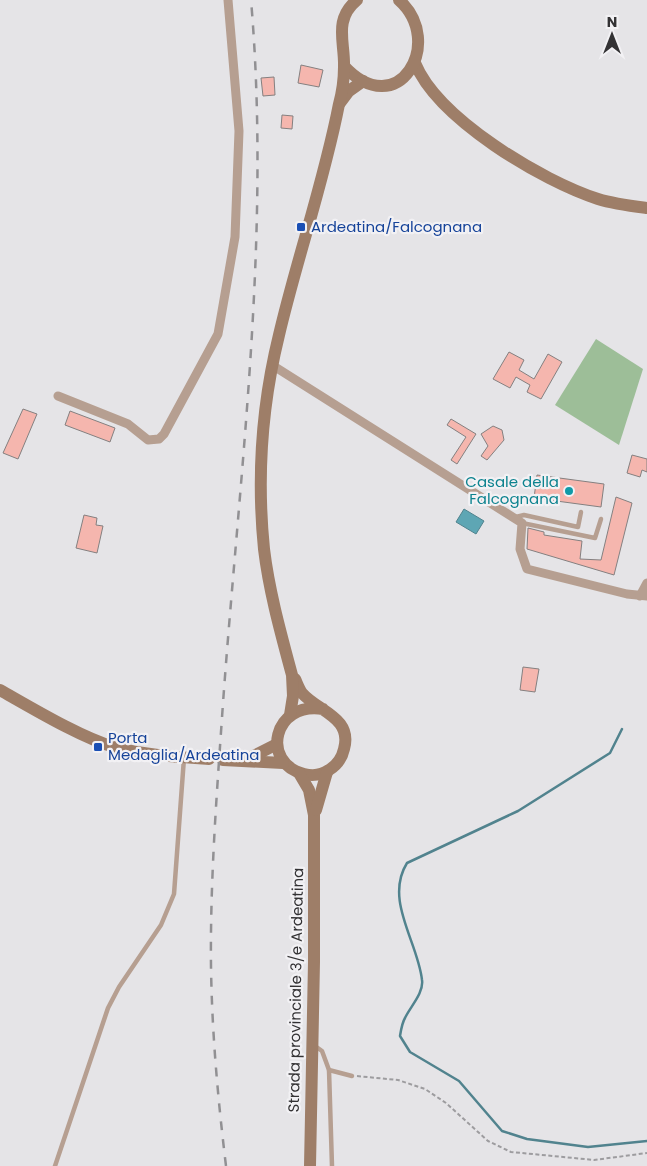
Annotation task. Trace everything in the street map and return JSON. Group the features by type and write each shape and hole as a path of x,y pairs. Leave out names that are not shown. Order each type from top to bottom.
{"main road":[{"name":"Strada provinciale 3/e Ardeatina","path":"277,744 278,733 290,715 293,696 292,675 268,569 262,518 262,448 272,365 340,104 344,66 341,43 342,28 347,11 357,0"},
{"path":"398,83 407,76 415,63 418,45 416,25 411,13 399,0"},
{"path":"415,63 421,78 433,94 483,136 537,170 597,198 647,208"},
{"path":"344,66 363,81 381,86 398,83 414,85 433,94"},
{"name":"Strada provinciale 3/e Ardeatina","path":"340,104 349,91 363,81"},
{"name":"Strada provinciale 3/e Ardeatina","path":"292,675 302,693 333,715 340,723 346,744 340,760 328,772 314,815"},
{"path":"0,690 92,738 112,746 209,759"},
{"path":"290,715 306,708 323,709"},
{"path":"223,760 244,762 284,762 277,744 244,762"},
{"name":"Strada provinciale 3/e Ardeatina","path":"284,762 298,773 309,790 314,815 310,1166"},
{"path":"298,773 310,775 328,772"}],"street":[{"path":"58,396 128,424 148,440 159,439 216,340 222,320 236,237 238,131 228,0"},
{"path":"272,365 518,520 520,548 527,569 643,596 647,583"}],"lane":[{"path":"518,520 524,515 578,527 580,512"},
{"path":"518,520 595,538 602,519"},
{"path":"55,1166 108,1008 119,987 161,925 174,894 184,757"},
{"path":"312,1044 322,1051 329,1070 332,1166"},
{"path":"329,1070 352,1076"}],"path":[{"path":"352,1076 398,1080 425,1089 446,1103 488,1141 511,1152 594,1160 647,1153"}],"green space":[{"path":"596,339 643,369 619,445 555,405"}],"water":[{"path":"464,509 484,521 476,534 456,522"}],"building":[{"path":"301,65 323,70 319,87 298,83"},
{"path":"274,77 275,95 263,96 261,78"},
{"path":"282,115 293,116 292,129 281,128"},
{"path":"509,352 524,360 519,370 534,379 548,354 562,362 541,399 527,392 530,385 516,377 510,388 493,379"},
{"path":"23,409 37,414 18,459 3,453"},
{"path":"70,411 115,428 110,442 65,425"},
{"path":"451,419 476,434 457,464 451,460 466,437 447,425"},
{"path":"493,426 502,430 504,440 487,460 481,456 488,446 481,434"},
{"path":"632,455 647,459 647,472 642,470 640,477 627,473"},
{"name":"Casale della Falcognana","path":"537,475 604,484 601,507 534,498"},
{"path":"616,497 632,503 614,575 527,549 528,528 544,532 544,535 582,541 580,559 601,560"},
{"path":"84,515 97,518 96,525 103,526 97,553 76,548"},
{"path":"523,667 539,669 535,692 520,690"}],"waterway":[{"path":"622,729 610,753 518,811 407,863 401,877 399,892 404,921 419,966 422,985 419,995 404,1020 400,1036 410,1052 459,1081 502,1131 527,1139 588,1147 647,1141"}],"railway":[{"path":"226,1166 218,1092 213,1017 211,967 212,901 214,835 245,439 255,264 256,88 251,0"}],"place":[{"name":"Ardeatina/Falcognana","path":"301,227"},
{"name":"Casale della Falcognana","path":"569,491"},
{"name":"Porta Medaglia/Ardeatina","path":"98,747"}]}
